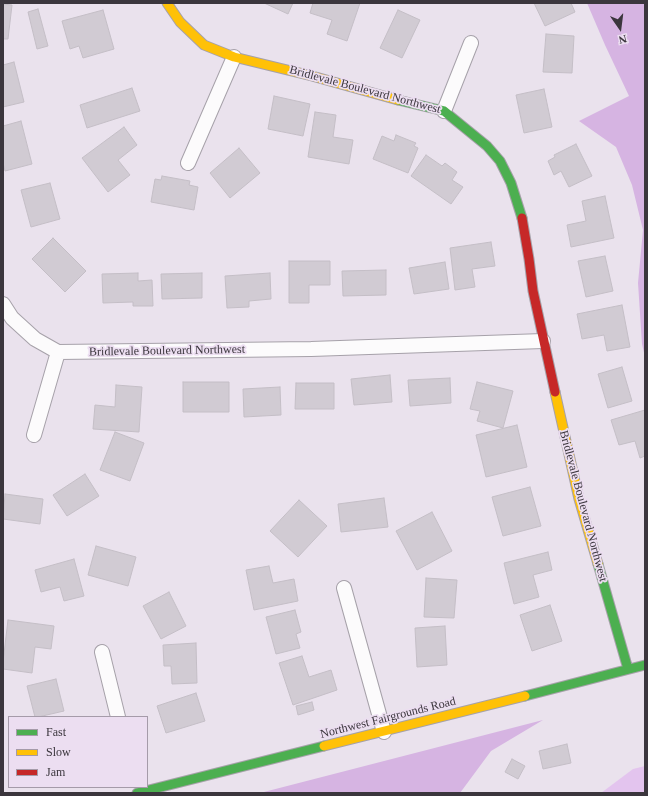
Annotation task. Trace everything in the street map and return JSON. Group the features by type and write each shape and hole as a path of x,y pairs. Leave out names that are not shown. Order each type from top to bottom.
{"street":[{"name":"Bridlevale Boulevard Northwest","path":"167,3 180,22 204,45 234,57 312,76 404,102 444,111 487,146 500,161 511,183 522,218 533,291 543,341 579,499 628,669"},
{"path":"444,111 471,43"},
{"path":"188,163 234,57"},
{"path":"3,304 12,318 35,339 58,352 34,435"},
{"name":"Bridlevale Boulevard Northwest","path":"58,352 310,349 543,341"},
{"path":"344,588 384,732"},
{"path":"102,652 118,716"},
{"name":"Northwest Fairgrounds Road","path":"137,793 645,665"}],"shaded area":[{"path":"587,3 645,3 645,357 642,344 638,283 643,230 632,185 616,147 579,121 629,96"},
{"path":"543,720 491,751 460,793 260,793"},
{"path":"645,766 645,793 601,793 633,769"}],"building":[{"path":"264,3 293,3 288,14"},
{"path":"313,3 360,3 347,41 327,34 332,20 310,13"},
{"path":"534,3 571,3 575,12 545,26"},
{"path":"3,4 12,5 8,39 3,39"},
{"path":"38,9 48,46 37,49 28,12"},
{"path":"103,10 114,49 83,58 79,46 70,49 62,21"},
{"path":"398,10 420,20 402,58 380,48"},
{"path":"546,34 574,36 572,73 543,72"},
{"path":"14,62 24,102 3,107 3,65"},
{"path":"132,88 140,111 87,128 80,105"},
{"path":"544,89 552,127 524,133 516,95"},
{"path":"274,96 310,104 303,136 268,129"},
{"path":"315,112 336,115 333,137 353,140 349,164 308,157"},
{"path":"21,121 32,164 5,171 3,163 3,126"},
{"path":"124,127 137,145 118,160 130,175 108,192 82,158"},
{"path":"396,135 416,143 414,146 418,148 408,173 373,159 382,136 394,141"},
{"path":"576,144 592,176 569,187 561,171 554,175 548,161 555,157 554,155"},
{"path":"239,148 260,173 230,198 210,173"},
{"path":"426,155 442,166 445,163 457,172 452,180 463,187 451,204 411,176"},
{"path":"162,176 190,181 189,185 198,187 194,210 151,202 155,179 161,180"},
{"path":"50,183 60,219 31,227 21,190"},
{"path":"605,196 614,238 571,247 567,225 586,221 582,201"},
{"path":"53,238 86,271 65,292 32,259"},
{"path":"491,242 495,266 472,269 475,287 455,290 450,248"},
{"path":"605,256 613,291 586,297 578,261"},
{"path":"289,261 330,261 330,285 309,285 309,303 289,303"},
{"path":"445,262 449,289 414,294 409,268"},
{"path":"386,270 386,295 343,296 342,271"},
{"path":"138,273 138,281 152,280 153,306 133,306 133,302 103,303 102,274"},
{"path":"202,273 202,298 162,299 161,274"},
{"path":"270,273 271,299 249,301 249,307 227,308 225,276"},
{"path":"622,305 630,347 607,351 604,335 582,339 577,314"},
{"path":"622,367 632,401 608,408 598,374"},
{"path":"390,375 392,402 354,405 351,379"},
{"path":"450,378 451,403 410,406 408,380"},
{"path":"183,382 229,382 229,412 183,412"},
{"path":"477,382 513,391 503,428 477,421 480,411 470,409"},
{"path":"296,383 334,383 334,409 295,409"},
{"path":"116,385 142,387 139,432 93,429 95,405 115,407"},
{"path":"280,387 281,415 244,417 243,389"},
{"path":"645,410 645,456 640,458 635,441 619,445 611,420"},
{"path":"517,425 527,467 486,477 476,435"},
{"path":"115,432 144,443 130,481 100,470"},
{"path":"85,474 99,496 67,516 53,495"},
{"path":"530,487 541,526 503,536 492,497"},
{"path":"5,494 43,499 40,524 3,519"},
{"path":"384,498 388,527 341,532 338,504"},
{"path":"299,500 327,526 298,557 270,531"},
{"path":"432,512 452,551 417,570 396,531"},
{"path":"96,546 136,557 128,586 88,575"},
{"path":"548,552 552,570 533,575 539,597 514,604 504,563"},
{"path":"74,559 84,596 64,601 60,587 41,592 35,570"},
{"path":"269,566 273,583 294,579 298,601 254,610 246,570"},
{"path":"426,578 457,580 454,618 424,617"},
{"path":"169,592 186,626 161,639 143,606"},
{"path":"550,605 562,641 532,651 520,615"},
{"path":"295,610 301,632 296,634 300,648 276,654 266,617"},
{"path":"8,620 54,626 51,649 35,647 32,673 3,669"},
{"path":"445,626 447,665 417,667 415,628"},
{"path":"196,643 197,683 172,684 171,666 164,666 163,645"},
{"path":"302,656 309,677 331,670 337,690 293,705 279,663"},
{"path":"56,679 64,711 42,716 35,716 27,686"},
{"path":"196,693 205,721 166,733 157,706"},
{"path":"312,702 314,710 298,715 296,706"},
{"path":"567,744 571,763 543,769 539,751"},
{"path":"512,759 525,766 518,779 505,772"}],"traffic: fast":[{"path":"398,100 444,111 487,146 500,161 511,183 522,218"},
{"path":"598,564 628,669"},
{"path":"525,696 645,665"},
{"path":"137,793 324,746"}],"traffic: slow":[{"path":"167,3 180,22 204,45 234,57 312,76 398,100"},
{"path":"555,392 579,499 598,564"},
{"path":"324,746 525,696"}],"traffic: jam":[{"path":"522,218 533,291 555,392"}]}
